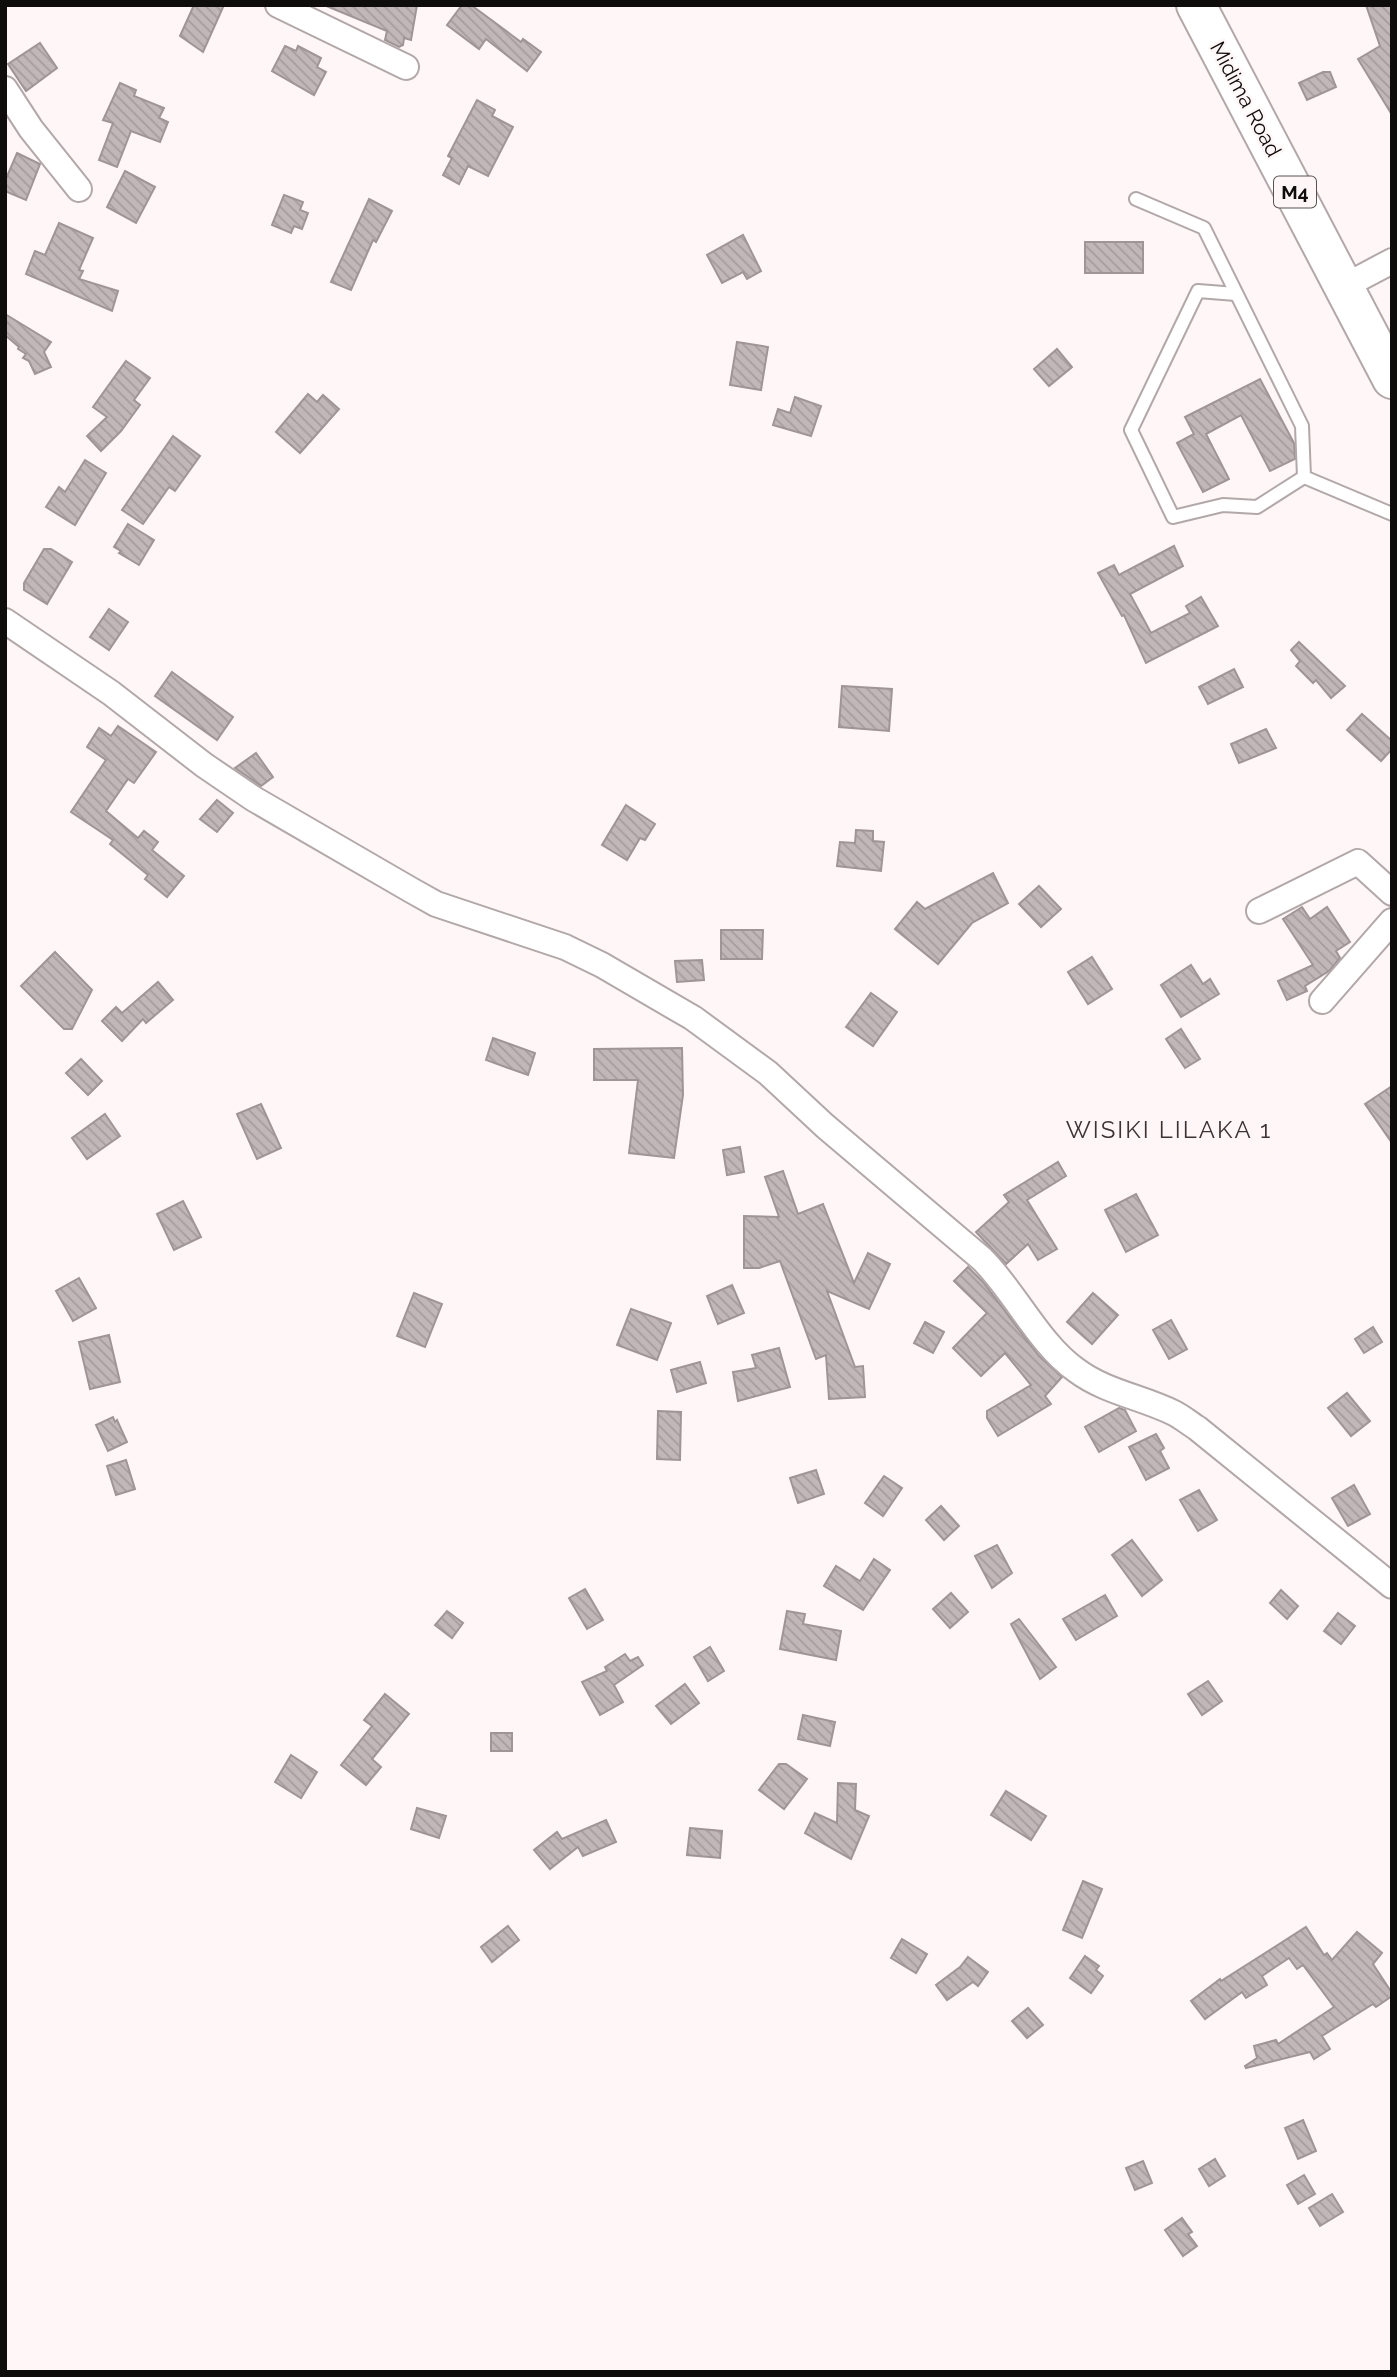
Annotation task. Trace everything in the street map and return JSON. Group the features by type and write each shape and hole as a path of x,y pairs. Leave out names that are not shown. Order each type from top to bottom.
{"main road":[{"name":"Midima Road","path":"1196,5 1392,379"}],"street":[{"path":"278,5 406,67"},
{"path":"5,89 31,129 79,189"},
{"path":"1345,286 1392,261"},
{"path":"5,621 111,693 204,765 254,799 436,904 565,947 602,965 727,1041 768,1073 825,1126 982,1259 997,1274 1054,1350 1076,1370 1108,1388 1175,1414 1197,1428 1392,1586"},
{"path":"1259,911 1359,862 1392,893"},
{"path":"1322,1001 1392,921"}],"lane":[{"path":"1136,199 1204,229 1302,426 1304,477"},
{"path":"1236,295 1198,291 1131,430 1173,517 1223,505 1257,507 1304,477"},
{"path":"1304,477 1392,514"}],"building":[{"path":"194,5 224,5 203,52 180,36"},
{"path":"324,5 417,5 411,40 404,38 403,45 399,47 385,40 387,31"},
{"path":"462,5 471,5 521,42 523,39 541,52 527,71 486,39 479,49 447,25"},
{"path":"1366,5 1392,5 1392,115 1358,59 1380,46"},
{"path":"40,43 57,68 26,91 8,64"},
{"path":"285,46 296,51 298,46 321,58 317,67 326,72 314,95 272,71"},
{"path":"1323,72 1330,72 1336,87 1307,100 1299,83"},
{"path":"120,83 136,90 134,96 164,108 159,118 168,122 160,142 131,131 117,167 99,160 113,123 103,120"},
{"path":"477,100 495,110 492,116 513,127 488,176 468,166 459,184 443,175 452,158 448,156"},
{"path":"17,153 40,164 26,200 5,191 5,181"},
{"path":"125,171 155,187 136,223 107,207"},
{"path":"284,195 303,202 300,210 308,213 302,229 294,226 291,233 272,225"},
{"path":"369,199 392,211 376,242 373,240 351,290 331,282"},
{"path":"59,223 93,238 79,270 83,271 79,279 118,291 112,311 26,274 35,251 45,255"},
{"path":"743,235 761,271 747,279 743,272 722,283 707,255"},
{"path":"1085,242 1143,242 1143,273 1085,273"},
{"path":"5,314 51,342 44,352 51,367 35,374 29,361 23,358 26,354 5,335"},
{"path":"737,342 768,347 761,390 730,385"},
{"path":"1057,349 1072,367 1049,386 1034,369"},
{"path":"126,361 150,378 134,400 140,405 121,431 101,451 87,436 107,417 93,407"},
{"path":"1260,379 1294,443 1295,459 1270,471 1241,415 1206,434 1229,479 1203,492 1177,443 1194,434 1185,417"},
{"path":"308,394 317,402 323,395 339,409 300,453 276,432"},
{"path":"795,397 821,406 811,436 773,425 778,409 790,413"},
{"path":"173,436 200,456 175,491 169,487 143,524 122,510"},
{"path":"85,460 106,473 75,525 46,507 59,487 65,492"},
{"path":"128,524 154,540 139,565 114,547"},
{"path":"1174,546 1183,566 1130,594 1151,633 1190,613 1186,606 1201,597 1218,626 1146,663 1124,615 1122,616 1098,573 1114,565 1119,575"},
{"path":"44,549 51,549 72,562 47,604 24,590 24,583"},
{"path":"109,609 128,622 109,650 90,637"},
{"path":"1299,642 1345,686 1331,698 1316,680 1313,683 1296,666 1300,661 1291,650"},
{"path":"1234,669 1243,687 1208,704 1199,687"},
{"path":"172,672 233,717 217,740 155,696"},
{"path":"842,686 892,689 889,731 839,727"},
{"path":"1362,714 1392,741 1392,749 1381,761 1347,730"},
{"path":"118,726 156,752 134,783 128,779 106,811 138,838 144,831 158,842 152,850 184,876 167,897 145,879 148,875 110,844 113,840 71,812 106,760 87,747 99,728 111,736"},
{"path":"1266,729 1276,748 1239,763 1231,744"},
{"path":"256,753 273,777 261,786 235,768"},
{"path":"217,800 233,813 217,832 200,819"},
{"path":"626,805 655,824 645,840 640,838 627,860 602,845"},
{"path":"856,830 873,831 873,841 884,842 881,871 837,866 840,842 855,843"},
{"path":"993,873 1008,903 972,923 938,964 895,929 917,902 925,909"},
{"path":"1039,886 1061,909 1041,927 1019,904"},
{"path":"1302,907 1310,919 1327,907 1350,942 1336,951 1340,958 1329,971 1305,986 1307,991 1287,1000 1278,981 1313,965 1283,919"},
{"path":"721,930 763,930 762,959 721,959"},
{"path":"55,952 92,990 72,1029 64,1029 21,986"},
{"path":"1092,957 1112,989 1088,1004 1068,972"},
{"path":"702,960 704,980 677,982 675,961"},
{"path":"1191,965 1203,984 1210,979 1219,994 1181,1017 1161,985"},
{"path":"158,982 173,1000 146,1023 143,1019 122,1041 102,1021 116,1007 122,1013"},
{"path":"871,993 897,1012 873,1046 846,1027"},
{"path":"1181,1029 1200,1059 1185,1068 1166,1039"},
{"path":"493,1038 535,1053 528,1075 486,1060"},
{"path":"682,1048 683,1095 674,1158 629,1153 638,1080 594,1080 594,1049"},
{"path":"81,1059 102,1081 88,1095 66,1073"},
{"path":"1392,1086 1392,1143 1365,1104"},
{"path":"261,1104 281,1148 257,1159 237,1114"},
{"path":"105,1114 120,1136 87,1159 72,1138"},
{"path":"740,1147 744,1172 727,1175 723,1150"},
{"path":"1058,1162 1066,1176 1027,1200 1057,1249 1038,1260 1028,1244 1006,1264 976,1232 1009,1202 1004,1195"},
{"path":"783,1171 798,1214 823,1204 854,1283 868,1253 890,1264 869,1309 827,1291 855,1367 863,1366 865,1397 829,1399 826,1355 816,1359 780,1261 759,1268 744,1268 744,1216 779,1217 765,1177"},
{"path":"1136,1194 1158,1235 1126,1252 1105,1210"},
{"path":"183,1201 201,1237 174,1250 157,1214"},
{"path":"968,1267 983,1282 1039,1356 1062,1377 1045,1396 1051,1404 998,1436 987,1418 987,1411 1031,1385 1005,1353 981,1376 953,1348 987,1313 954,1281"},
{"path":"79,1278 96,1308 73,1321 56,1291"},
{"path":"732,1285 744,1313 718,1324 707,1296"},
{"path":"414,1293 442,1304 425,1347 397,1336"},
{"path":"1093,1293 1118,1315 1092,1344 1067,1322"},
{"path":"631,1309 671,1323 657,1360 617,1345"},
{"path":"1171,1320 1187,1349 1169,1359 1153,1330"},
{"path":"925,1322 944,1332 933,1353 914,1343"},
{"path":"1373,1327 1382,1342 1364,1353 1355,1339"},
{"path":"109,1335 120,1382 90,1389 79,1342"},
{"path":"779,1348 790,1387 738,1401 733,1372 756,1368 752,1355"},
{"path":"700,1362 706,1383 677,1392 671,1370"},
{"path":"1347,1393 1370,1421 1351,1436 1328,1408"},
{"path":"1119,1408 1125,1410 1136,1431 1099,1452 1085,1427"},
{"path":"658,1411 681,1412 680,1460 657,1459"},
{"path":"113,1417 127,1442 108,1451 96,1425"},
{"path":"1156,1434 1164,1448 1160,1451 1169,1468 1146,1480 1129,1447"},
{"path":"126,1460 135,1489 116,1495 107,1466"},
{"path":"816,1470 824,1494 798,1503 790,1478"},
{"path":"884,1476 902,1488 883,1516 865,1503"},
{"path":"1354,1485 1370,1514 1348,1526 1332,1498"},
{"path":"1199,1490 1217,1520 1198,1531 1180,1500"},
{"path":"941,1506 959,1526 944,1540 926,1520"},
{"path":"1132,1540 1162,1580 1142,1596 1112,1555"},
{"path":"997,1545 1012,1573 992,1588 975,1556"},
{"path":"874,1559 890,1570 863,1610 824,1586 836,1566 860,1581"},
{"path":"585,1589 603,1620 587,1629 569,1598"},
{"path":"1281,1590 1298,1606 1287,1619 1270,1603"},
{"path":"951,1593 968,1612 950,1628 933,1609"},
{"path":"1105,1595 1117,1616 1076,1640 1063,1619"},
{"path":"447,1611 463,1623 452,1638 435,1625"},
{"path":"787,1611 805,1614 803,1624 841,1631 836,1660 780,1649"},
{"path":"1338,1613 1355,1626 1341,1644 1324,1631"},
{"path":"1019,1619 1056,1667 1040,1679 1011,1624"},
{"path":"710,1647 724,1671 708,1681 694,1657"},
{"path":"625,1654 630,1661 638,1657 643,1665 614,1685 623,1702 600,1715 582,1682 607,1671 605,1667"},
{"path":"1208,1681 1222,1701 1202,1715 1188,1694"},
{"path":"685,1684 699,1703 671,1724 656,1706"},
{"path":"385,1694 409,1714 372,1759 381,1767 366,1785 341,1765 372,1726 364,1720"},
{"path":"803,1715 835,1722 830,1746 798,1739"},
{"path":"491,1733 512,1733 512,1751 491,1751"},
{"path":"291,1755 317,1772 301,1798 275,1782"},
{"path":"779,1764 786,1764 807,1779 784,1809 759,1790"},
{"path":"838,1783 856,1784 855,1810 869,1816 851,1859 805,1833 815,1813 837,1823"},
{"path":"1006,1791 1046,1816 1031,1840 991,1815"},
{"path":"417,1808 446,1816 439,1838 411,1829"},
{"path":"606,1820 616,1842 583,1856 578,1847 550,1869 534,1850 557,1832 562,1839"},
{"path":"690,1828 722,1831 720,1858 687,1855"},
{"path":"1083,1881 1102,1889 1082,1938 1063,1930"},
{"path":"508,1926 519,1940 492,1962 481,1947"},
{"path":"1306,1927 1324,1955 1327,1953 1332,1960 1357,1932 1382,1953 1373,1964 1392,1996 1376,2007 1373,2004 1322,2036 1330,2049 1314,2059 1310,2052 1246,2068 1245,2066 1257,2058 1254,2046 1276,2040 1278,2044 1334,2007 1303,1965 1297,1969 1289,1958 1262,1976 1267,1985 1246,1998 1242,1992 1205,2019 1191,2001 1220,1979 1221,1981"},
{"path":"902,1939 927,1954 916,1973 891,1958"},
{"path":"1085,1956 1099,1966 1096,1970 1103,1976 1091,1993 1070,1978"},
{"path":"968,1957 988,1972 978,1986 973,1982 947,2000 936,1985 960,1967"},
{"path":"1028,2008 1043,2025 1027,2038 1012,2021"},
{"path":"1303,2120 1316,2151 1298,2159 1285,2128"},
{"path":"1215,2159 1225,2176 1209,2186 1199,2169"},
{"path":"1143,2161 1152,2183 1135,2190 1126,2168"},
{"path":"1304,2175 1315,2194 1298,2204 1287,2185"},
{"path":"1332,2194 1343,2212 1320,2226 1309,2208"},
{"path":"1182,2218 1192,2232 1188,2234 1197,2246 1183,2256 1165,2230"}],"district":[{"name":"WISIKI LILAKA 1","path":"1169,1129"}]}
